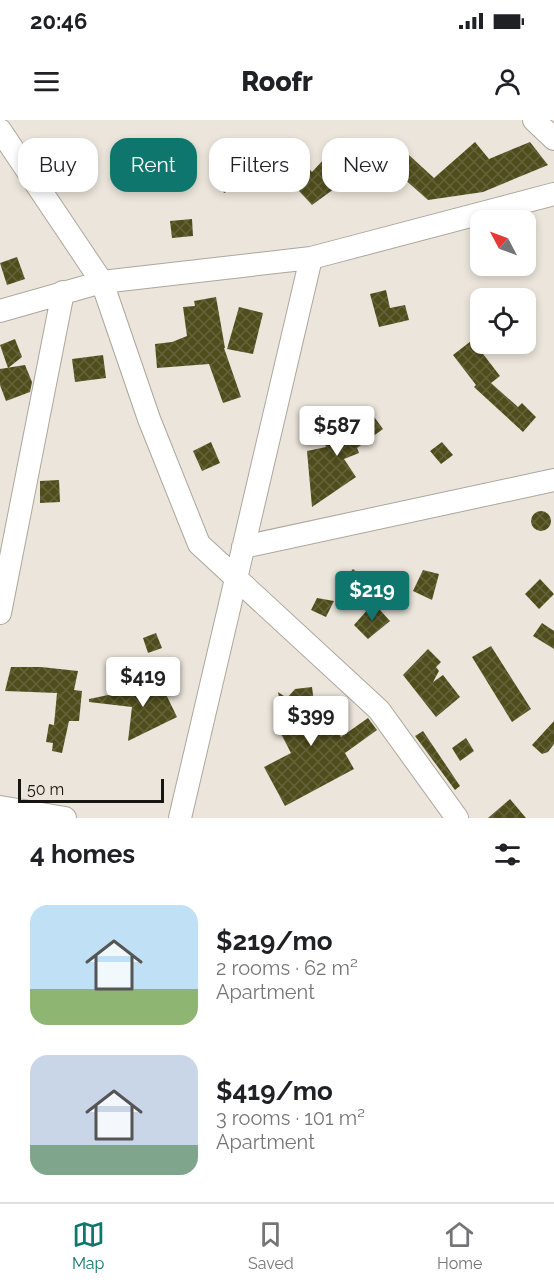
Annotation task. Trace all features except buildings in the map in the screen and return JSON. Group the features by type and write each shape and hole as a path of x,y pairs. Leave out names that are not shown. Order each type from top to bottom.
{"street":[{"path":"534,120 554,139"},
{"path":"0,130 102,282 149,419 200,544 379,710 456,818"},
{"path":"0,311 102,282 311,258 554,194"},
{"path":"180,818 311,258"},
{"path":"0,613 63,292"},
{"path":"243,547 554,480"},
{"path":"0,807 65,818"}]}
